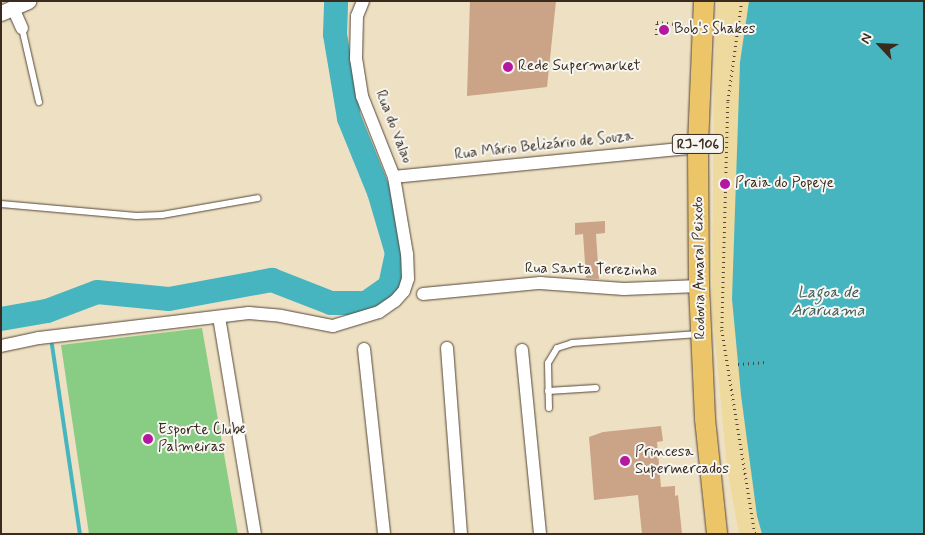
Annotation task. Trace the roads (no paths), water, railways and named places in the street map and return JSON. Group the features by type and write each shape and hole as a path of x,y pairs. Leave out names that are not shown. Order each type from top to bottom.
{"highway":[{"name":"Rodovia Amaral Peixoto","path":"704,1 698,147 700,334 705,419 717,534"}],"street":[{"path":"22,28 7,10 28,1"},
{"name":"Rua do Valao","path":"1,346 39,338 249,313 268,314 333,326 379,312 395,301 404,291 408,280 407,254 394,177 362,96 356,59 357,16 363,1"},
{"name":"Rua Mário Belizário de Souza","path":"394,177 698,147"},
{"name":"Rua Santa Terezinha","path":"423,294 540,283 624,289 699,286"},
{"path":"219,317 255,534"},
{"path":"448,348 461,534"},
{"path":"364,349 384,534"},
{"path":"522,350 540,534"}],"lane":[{"path":"22,28 39,102"},
{"path":"1,204 136,216 162,215 258,198"},
{"path":"549,408 548,363 558,348 572,343 700,334"},
{"path":"548,391 596,388"}],"water":[{"name":"Lagoa de Araruama","path":"749,1 924,1 924,534 762,534 757,516 741,395 732,299 740,62"}],"waterway":[{"path":"1,319 47,311 97,292 169,299 272,280 331,303 366,303 390,286 397,253 379,192 349,118 335,34 336,1"},
{"path":"47,311 49,321"},
{"path":"52,345 80,534"}],"place":[{"name":"Bob's Shakes","path":"664,30"},
{"name":"Rede Supermarket","path":"508,67"},
{"name":"Praia do Popeye","path":"725,184"},
{"name":"Esporte Clube Palmeiras","path":"148,439"},
{"name":"Princesa Supermercados","path":"625,461"}]}
